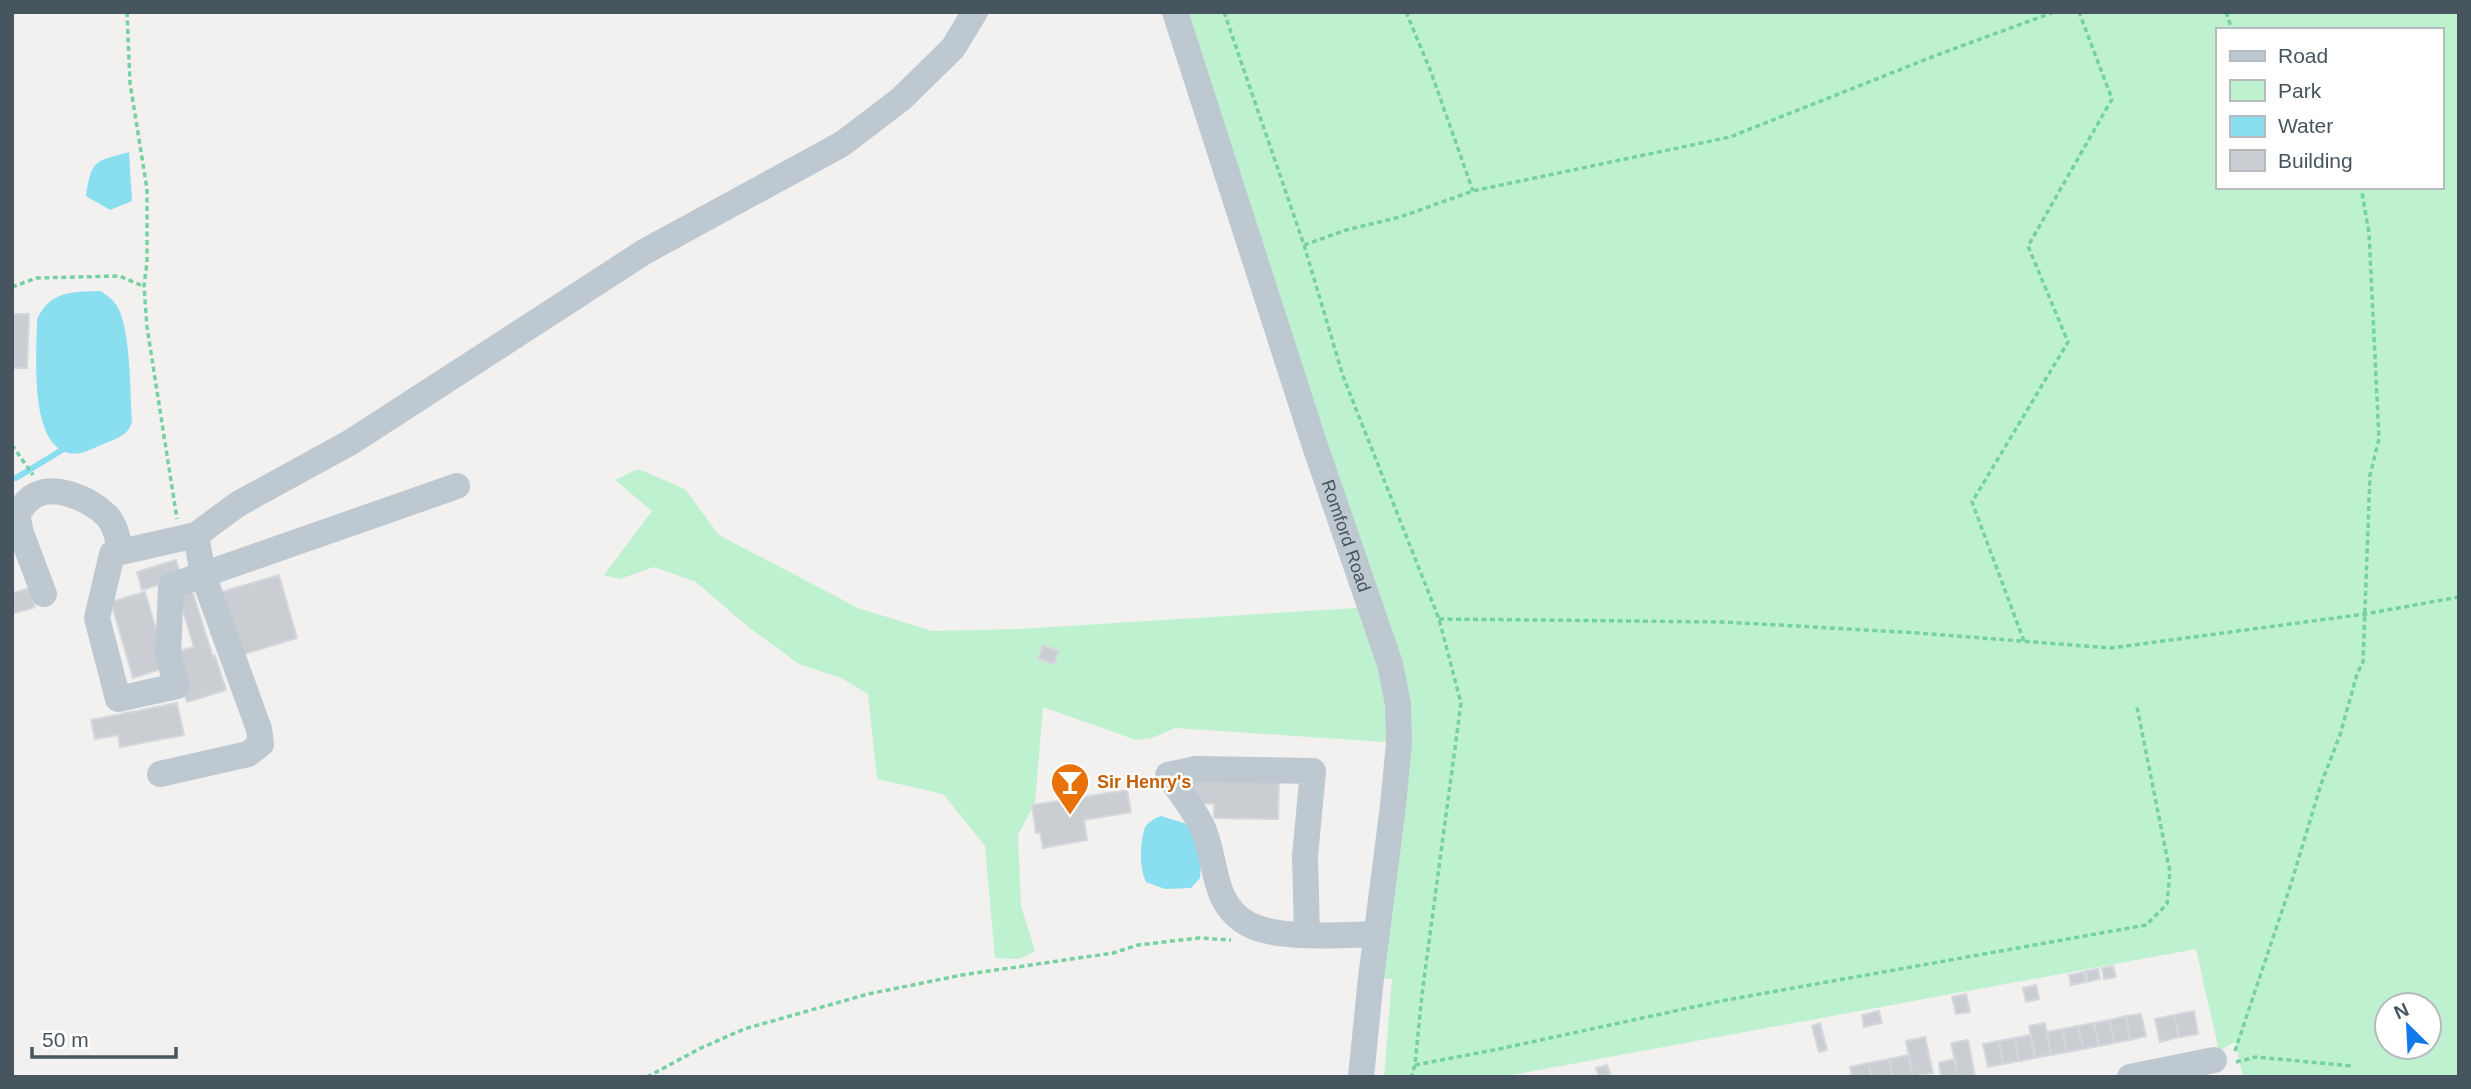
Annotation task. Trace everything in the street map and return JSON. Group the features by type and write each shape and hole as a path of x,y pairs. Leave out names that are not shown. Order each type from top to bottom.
{"street":[{"path":"457,486 171,586 168,655 177,686 118,699 97,618 112,554 188,537 238,504 351,442 644,252 842,144 901,99 953,48 975,12"},
{"name":"Romford Road","path":"1175,12 1314,443 1390,664 1398,704 1399,743 1361,1077"},
{"path":"44,594 17,515 25,503 37,494 51,491 91,503 107,517 116,531 120,552"},
{"path":"160,774 248,754 261,744 259,729 188,537"},
{"path":"1307,935 1305,856 1313,771 1196,769 1168,775 1202,826 1221,894 1232,911 1248,924 1266,930 1307,935 1376,934"},
{"path":"2130,1077 2214,1060"}],"path":[{"path":"127,12 130,83 147,188 147,263 144,286 147,327 171,468 188,537"},
{"path":"1224,12 1304,245 1343,376 1439,619 1461,703 1415,1065 1411,1077"},
{"path":"1406,12 1432,72 1473,191"},
{"path":"1304,245 1346,230 1400,217 1473,191 1730,137 2054,12"},
{"path":"2024,641 1972,502 2068,342 2028,247 2112,99 2079,12"},
{"path":"2351,1066 2256,1057 2231,1063 2248,1004 2291,884 2321,784 2363,662 2370,475 2379,439 2369,233 2361,189"},
{"path":"12,287 36,278 119,276 144,286"},
{"path":"12,445 33,476 51,491"},
{"path":"1439,619 1726,622 2111,648 2365,614 2459,597"},
{"path":"1415,1065 1721,1001 2146,925 2167,904 2170,872 2137,707"},
{"path":"647,1077 744,1029 868,994 962,975 1113,953 1139,945 1199,938 1247,939 1266,930"}],"green space":[{"path":"1175,12 2459,12 2459,1077 2243,1077 2235,1042 2219,1051 2196,949 1501,1077 1384,1077 1392,979 1371,978 1399,743 1175,728 1152,738 1136,740 1043,707 1035,803 1018,835 1021,906 1035,951 1019,959 995,958 985,846 943,794 877,779 868,694 841,678 799,664 747,626 696,582 654,567 620,579 604,575 652,511 615,480 638,469 685,489 719,535 858,608 932,631 1019,629 1371,607"}],"water":[{"path":"129,152 132,201 110,210 86,196 93,168 108,158"},
{"path":"101,291 112,299 122,316 129,362 132,422 123,435 114,440 84,452 68,453 55,445 46,432 41,414 36,373 37,319 49,303 64,294"},
{"path":"1161,816 1187,824 1196,834 1201,864 1200,878 1191,888 1165,889 1146,882 1141,856 1144,830 1149,823"}],"building":[{"path":"12,314 29,314 27,368 12,368"},
{"path":"176,560 181,578 142,590 137,572"},
{"path":"279,575 297,638 241,655 222,592"},
{"path":"191,587 226,690 187,702 172,653 194,647 177,591"},
{"path":"30,588 35,607 12,614 12,589 13,593"},
{"path":"145,592 167,667 133,678 111,602"},
{"path":"1043,645 1059,651 1054,664 1038,659"},
{"path":"177,703 184,735 120,747 118,735 95,739 91,720"},
{"path":"1190,776 1279,778 1278,819 1214,818 1214,804 1190,803"},
{"name":"Sir Henry's","path":"1127,790 1131,812 1084,820 1087,840 1043,848 1040,832 1036,833 1032,805"},
{"path":"2113,966 2116,977 2104,979 2102,968"},
{"path":"2098,969 2100,979 2087,982 2086,971"},
{"path":"2084,972 2086,982 2071,985 2069,975"},
{"path":"2036,985 2039,999 2026,1002 2023,988"},
{"path":"1966,994 1970,1012 1956,1014 1952,997"},
{"path":"1879,1011 1882,1023 1864,1027 1862,1015"},
{"path":"2194,1011 2198,1034 2179,1037 2174,1015"},
{"path":"2141,1014 2146,1036 2130,1040 2126,1016"},
{"path":"2174,1015 2179,1037 2160,1042 2155,1019"},
{"path":"2126,1016 2130,1040 2114,1043 2110,1020"},
{"path":"2110,1020 2114,1043 2099,1046 2094,1023"},
{"path":"1820,1023 1827,1050 1819,1052 1812,1026"},
{"path":"2045,1023 2051,1055 2035,1058 2029,1026"},
{"path":"2094,1023 2099,1046 2083,1049 2078,1026"},
{"path":"2078,1026 2083,1049 2067,1052 2062,1029"},
{"path":"2062,1029 2067,1052 2051,1055 2047,1032"},
{"path":"2031,1035 2035,1058 2019,1061 2015,1038"},
{"path":"1925,1037 1933,1073 1913,1077 1906,1041"},
{"path":"2015,1038 2019,1061 2003,1064 1999,1041"},
{"path":"1968,1040 1975,1077 1958,1077 1951,1043"},
{"path":"1999,1041 2003,1064 1988,1067 1983,1044"},
{"path":"1909,1055 1913,1077 1893,1077 1889,1059"},
{"path":"1889,1059 1893,1077 1872,1077 1869,1063"},
{"path":"1955,1059 1958,1077 1941,1077 1939,1063"},
{"path":"1869,1063 1872,1077 1852,1077 1850,1067"},
{"path":"1607,1065 1610,1074 1599,1077 1596,1068"}],"waterway":[{"path":"16,478 62,450"}],"place":[{"name":"Sir Henry's","path":"1070,816"}]}
